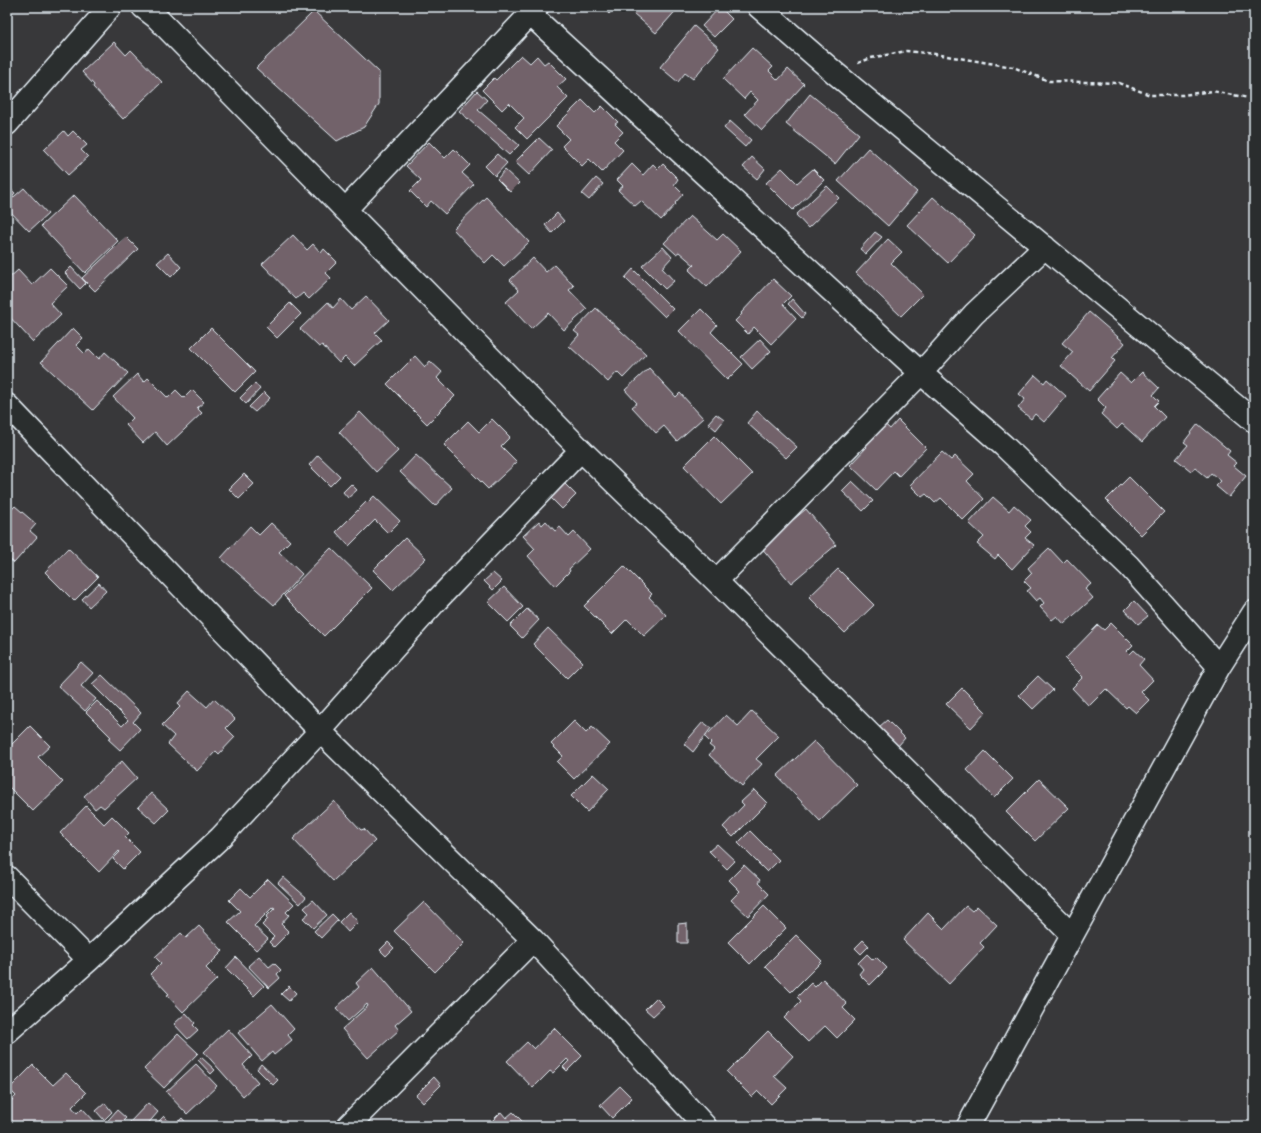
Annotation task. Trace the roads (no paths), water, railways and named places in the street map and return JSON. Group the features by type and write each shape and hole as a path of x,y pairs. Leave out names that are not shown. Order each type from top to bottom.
{"street":[{"path":"7,124 110,7"},
{"path":"143,7 156,17 580,450 716,581 1072,935"},
{"path":"759,7 835,73 1254,421"},
{"path":"345,210 534,11 921,372 1004,446 1129,566 1219,667"},
{"path":"716,581 921,372 974,314 1045,247"},
{"path":"7,405 320,731 533,940 705,1126"},
{"path":"7,1032 89,960 220,838 320,731 437,600 580,450"},
{"path":"968,1126 1219,667 1254,612"},
{"path":"7,877 89,960"},
{"path":"348,1126 533,940"}]}
